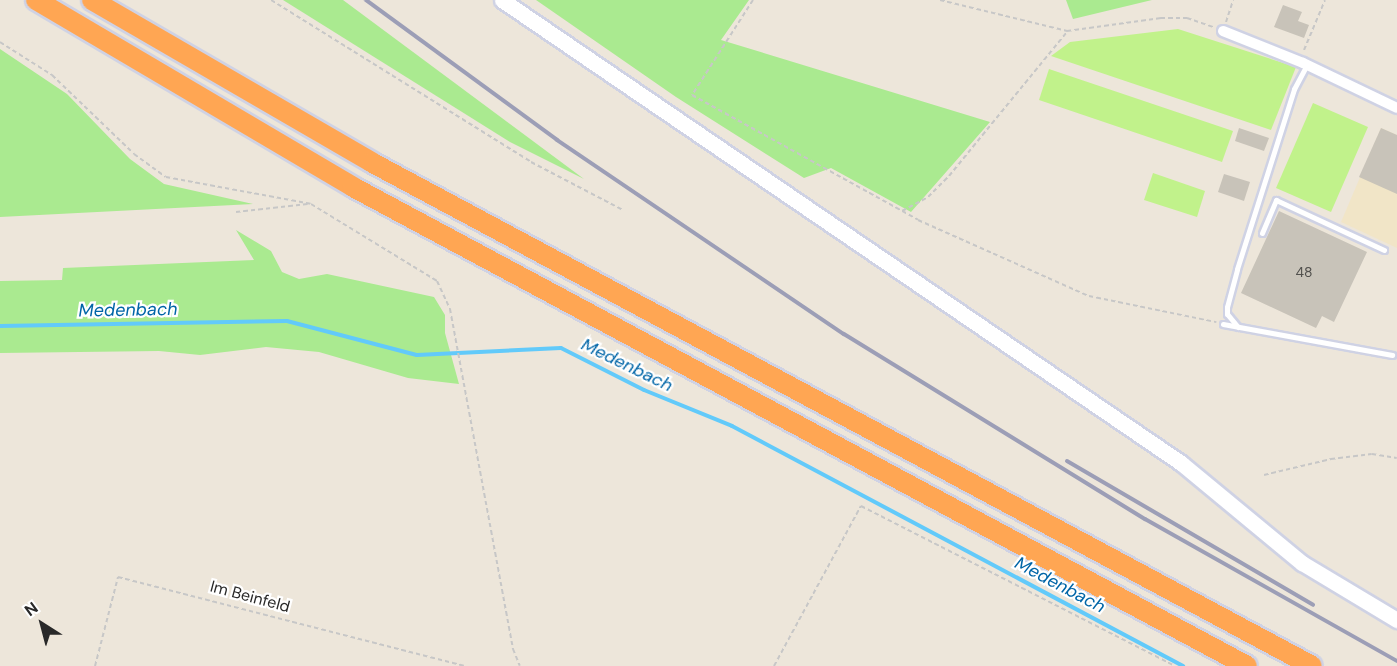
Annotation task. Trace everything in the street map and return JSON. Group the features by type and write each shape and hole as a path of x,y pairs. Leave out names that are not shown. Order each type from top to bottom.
{"highway":[{"path":"36,0 353,187 1247,666"},
{"path":"92,0 370,162 1312,666"}],"main road":[{"path":"502,0 1181,463 1302,563 1397,620"}],"street":[{"path":"1223,31 1303,63 1397,108"}],"lane":[{"path":"1238,327 1227,315 1227,307 1303,63"},
{"path":"1262,233 1276,200 1384,250"},
{"path":"1223,324 1392,355"}],"path":[{"path":"271,0 531,162 623,210"},
{"path":"753,0 692,95 902,211 1089,296 1223,324"},
{"path":"940,0 1067,31 1187,18 1223,31 1233,0"},
{"path":"1303,63 1325,0"},
{"path":"902,211 928,197 949,176 1067,31"},
{"path":"0,42 52,75 134,154 166,177 311,204 437,281 450,309 458,346 513,649 520,666"},
{"path":"236,212 311,204"},
{"path":"1264,475 1331,459 1372,454 1397,458"},
{"path":"774,666 861,506 1175,666"},
{"name":"Im Beinfeld","path":"95,666 118,577 464,666"}],"shaded area":[{"path":"1381,128 1397,135 1397,248 1341,222"}],"green space":[{"path":"283,0 343,0 584,179 510,142"},
{"path":"536,0 749,0 721,40 990,122 911,212 831,168 804,178 676,97"},
{"path":"1066,0 1152,0 1073,19"},
{"path":"1178,29 1296,67 1271,130 1051,56 1070,42"},
{"path":"0,49 67,94 130,159 164,184 253,204 0,217"},
{"path":"1049,69 1233,131 1222,162 1039,100"},
{"path":"1313,103 1368,127 1331,212 1276,188"},
{"path":"1153,173 1205,191 1197,217 1144,200"},
{"path":"236,230 271,251 282,272 299,279 327,274 434,297 445,315 445,333 459,384 408,378 319,352 266,347 200,355 159,351 0,353 0,281 62,280 63,268 254,260"}],"building":[{"path":"1283,5 1302,12 1298,21 1309,25 1304,38 1274,27"},
{"path":"1239,128 1269,138 1264,151 1235,141"},
{"path":"1381,128 1397,135 1397,194 1359,177"},
{"path":"1224,174 1250,182 1244,201 1218,192"},
{"path":"1279,211 1367,252 1334,322 1322,316 1316,328 1241,293"}],"waterway":[{"name":"Medenbach","path":"0,326 287,321 417,355 561,348 644,390 732,426 1183,666"}],"railway":[{"path":"366,0 557,140 844,334 1145,519 1397,661"},
{"path":"1067,461 1313,605"}]}
